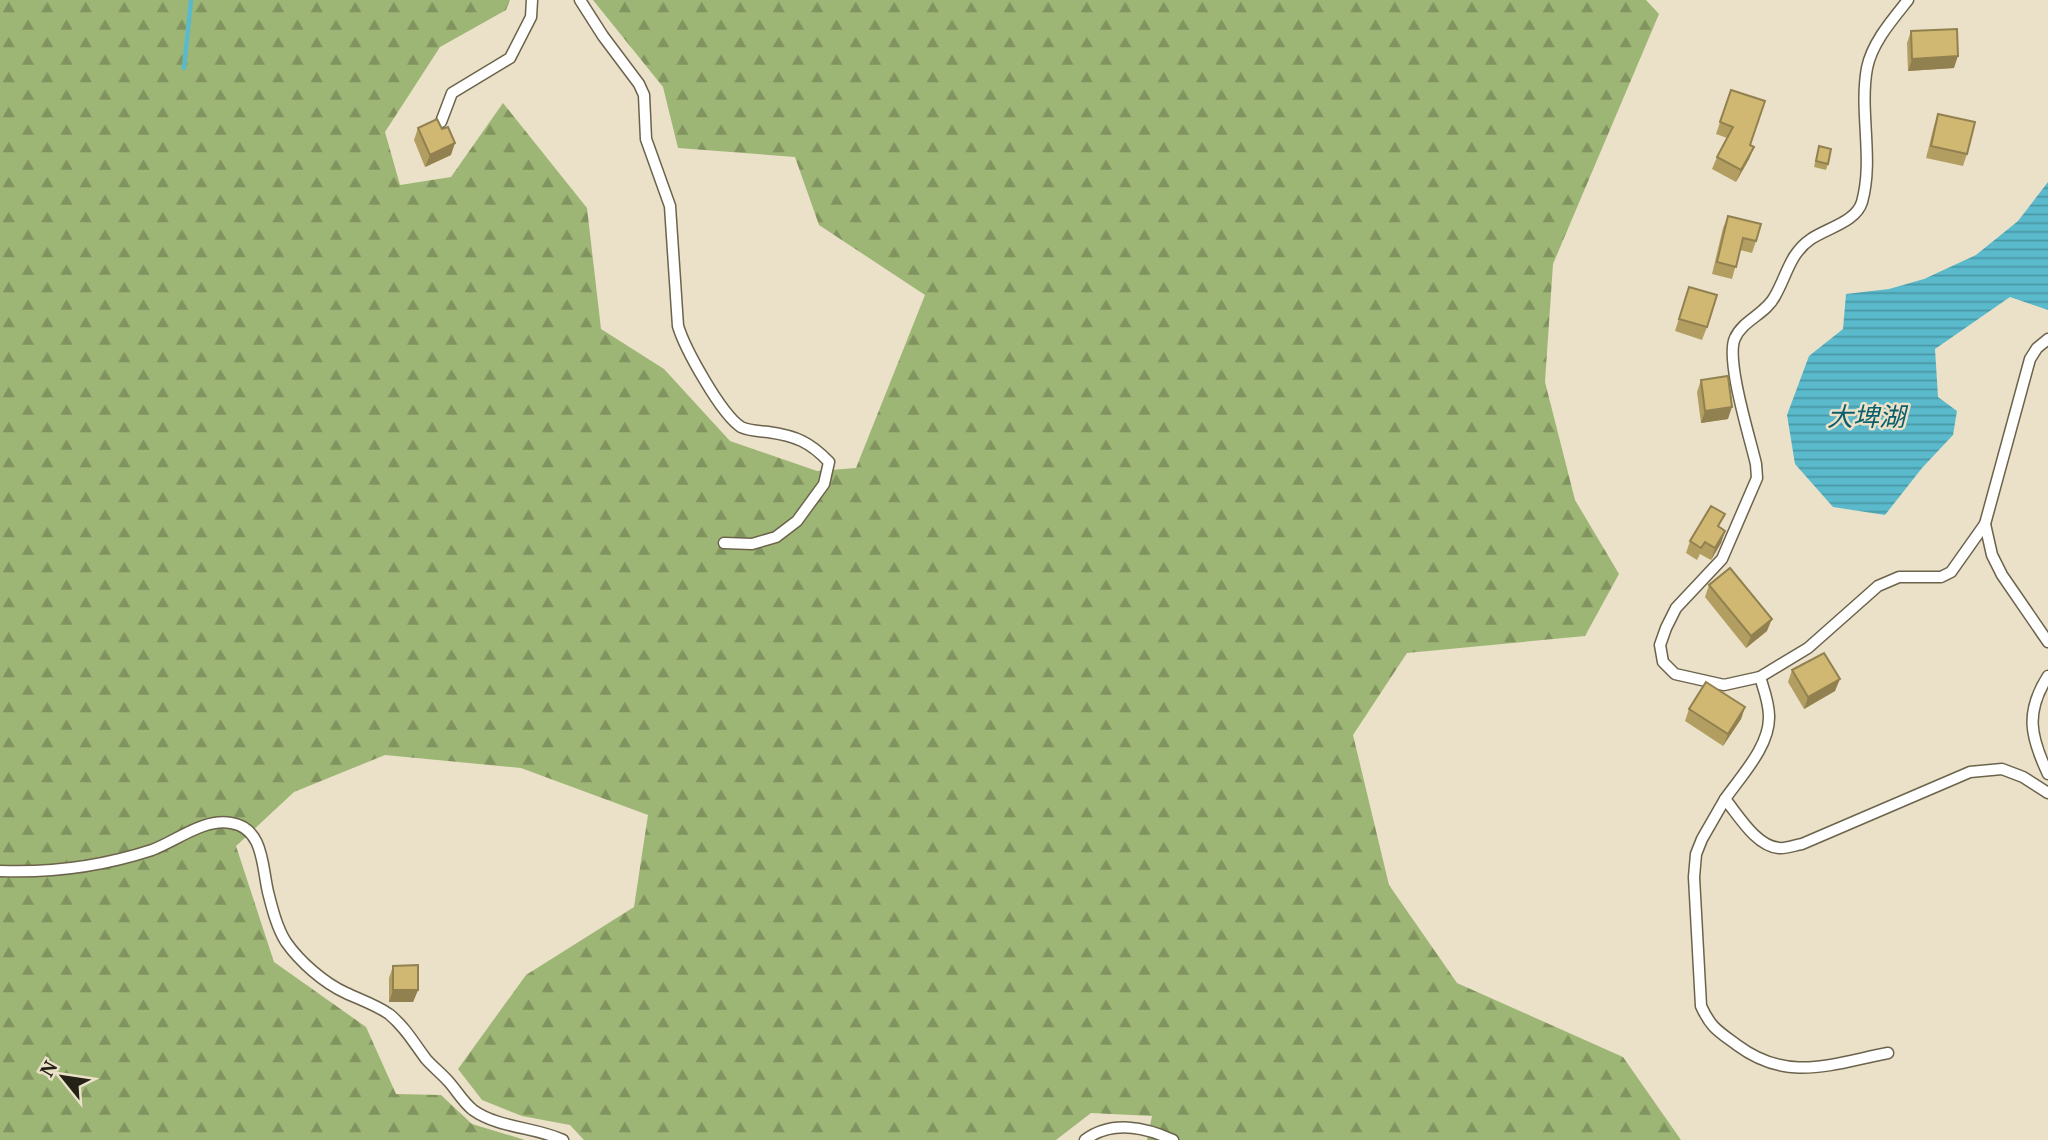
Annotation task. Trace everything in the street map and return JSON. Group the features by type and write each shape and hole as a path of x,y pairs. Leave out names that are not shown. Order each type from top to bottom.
{"lane":[{"path":"441,122 452,93 510,58 531,17 532,0"},
{"path":"580,0 644,95 646,139 670,206 678,326 699,371 728,414 742,427 787,435 813,445 829,462 824,484 797,522 776,537 752,544 724,543"},
{"path":"1908,0 1886,29 1867,68 1865,183 1861,205 1846,220 1812,238 1798,249 1774,300 1735,338 1732,361 1757,478 1722,559 1676,608 1660,645 1663,662 1675,674 1724,685 1760,677 1808,648 1878,586 1899,578 1941,577 1951,572 1985,524 2030,359 2037,348 2048,339"},
{"path":"1985,524 1992,555 2048,642"},
{"path":"2048,676 2036,695 2032,716 2035,740 2048,774"},
{"path":"1760,677 1768,705 1768,730 1762,746 1725,799 1696,854 1694,877 1701,1006 1710,1025 1747,1052 1790,1068 1810,1068 1888,1053"},
{"path":"1725,799 1755,835 1767,844 1780,848 1802,844 1970,772 2003,769 2023,777 2048,793"},
{"path":"0,870 56,870 119,859 153,849 219,822 233,823 246,829 256,839 262,856 276,920 285,941 301,959 323,979 344,992 371,1003 401,1025 424,1056 473,1110 490,1119 542,1131 563,1140"},
{"path":"1085,1140 1106,1128 1123,1126 1158,1133 1173,1140"}],"green space":[{"path":"0,0 510,0 506,10 440,47 385,132 400,185 451,177 503,103 587,208 601,329 664,369 730,441 817,471 856,468 925,295 819,225 795,157 678,148 663,87 593,0 1646,0 1659,14 1553,264 1545,382 1575,500 1619,574 1585,636 1407,653 1353,735 1389,885 1457,983 1623,1057 1681,1140 1147,1140 1152,1116 1091,1113 1056,1140 584,1140 570,1125 522,1116 482,1100 458,1069 526,975 634,907 648,815 521,768 385,755 294,792 236,846 274,962 366,1027 396,1094 441,1095 472,1124 525,1140 0,1140"}],"water":[{"name":"大埤湖","path":"2048,182 2048,310 2010,297 1935,349 1938,397 1957,411 1953,435 1922,468 1885,515 1833,507 1795,464 1787,415 1809,356 1843,329 1846,294 1889,289 1924,279 1976,255 2018,221"}],"building":[{"path":"1957,29 1958,56 1912,59 1911,31"},
{"path":"1731,90 1765,101 1750,145 1754,147 1741,170 1717,157 1733,127 1720,122"},
{"path":"1938,114 1975,122 1967,154 1931,146"},
{"path":"437,119 442,129 448,127 455,143 430,155 418,128"},
{"path":"1819,146 1831,149 1828,164 1816,161"},
{"path":"1728,216 1761,224 1756,241 1743,238 1736,267 1717,262"},
{"path":"1689,287 1717,295 1707,327 1679,319"},
{"path":"1728,376 1732,407 1705,411 1701,380"},
{"path":"1711,506 1725,514 1718,526 1725,531 1715,548 1705,542 1701,548 1690,541"},
{"path":"1730,568 1772,619 1751,636 1709,585"},
{"path":"1824,653 1840,679 1808,697 1792,670"},
{"path":"1706,682 1745,707 1728,734 1689,709"},
{"path":"418,965 418,990 393,990 393,966"}],"waterway":[{"path":"184,68 191,0"}]}
